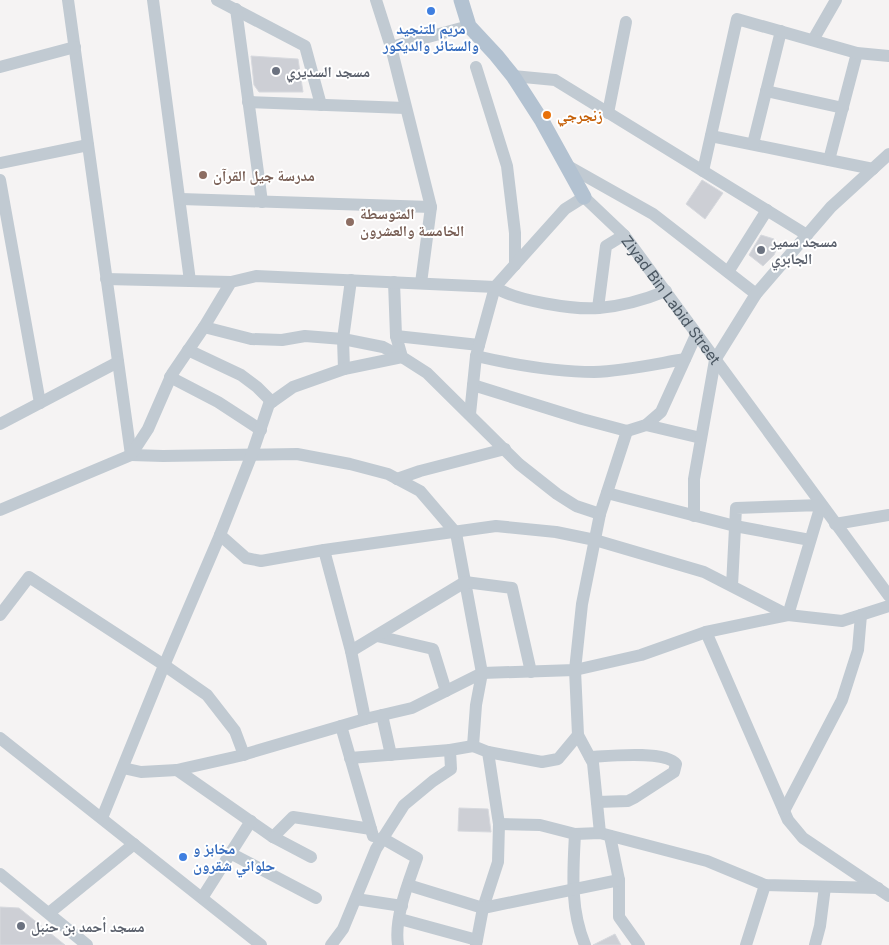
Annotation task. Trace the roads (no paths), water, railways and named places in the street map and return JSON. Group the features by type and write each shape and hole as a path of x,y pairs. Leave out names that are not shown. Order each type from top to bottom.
{"main road":[{"name":"Ziyad Bin Labid Street","path":"461,0 469,26 513,76 542,121 584,197"}],"street":[{"path":"68,0 131,455"},
{"path":"159,0 153,0 181,199 190,281"},
{"path":"217,0 306,46 321,104"},
{"path":"376,0 391,47 431,206 421,283"},
{"path":"812,40 836,0"},
{"path":"236,9 262,202"},
{"path":"703,171 737,19 857,53 889,56"},
{"path":"608,113 626,22"},
{"path":"391,47 469,26"},
{"path":"753,144 781,31"},
{"path":"0,67 75,47"},
{"path":"829,160 857,53"},
{"path":"476,67 507,166 515,233 515,265"},
{"path":"513,76 555,80 807,235"},
{"path":"766,90 843,108"},
{"path":"248,102 405,108"},
{"path":"712,136 873,169"},
{"path":"0,163 88,145"},
{"path":"694,516 694,480 714,360 756,294 831,207 889,154"},
{"path":"566,165 653,214 756,294"},
{"path":"0,180 6,248 40,403"},
{"path":"470,414 477,350 495,287 565,208 584,197"},
{"name":"Ziyad Bin Labid Street","path":"584,197 624,235 889,596"},
{"path":"181,199 431,206"},
{"path":"728,272 767,210"},
{"path":"598,308 606,246 624,235"},
{"path":"106,279 231,282 256,276 495,287 504,293 540,302 598,308 641,301 666,291"},
{"path":"344,369 343,339 351,280"},
{"path":"131,455 148,429 170,377 204,327 231,282"},
{"path":"394,282 396,336 402,357"},
{"path":"204,327 251,339 282,340 305,336 343,339 383,347 427,373 519,464 556,494 576,506 600,514"},
{"path":"472,385 627,431 646,425 661,412 696,335"},
{"path":"396,336 477,350 528,368 560,371 596,372 685,359"},
{"path":"188,350 241,375 272,402"},
{"path":"102,818 164,665 220,535 252,454 269,404 294,387 344,369 402,357"},
{"path":"0,424 118,362"},
{"path":"170,377 218,402 260,430"},
{"path":"646,425 701,438"},
{"path":"627,431 600,514 582,604 575,670 578,735 593,763 597,802 619,880 619,917 639,945"},
{"path":"397,479 504,449"},
{"path":"0,510 131,455 298,454 350,464 388,474 420,491 456,533 482,673 476,705 473,746"},
{"path":"607,493 735,526 810,540"},
{"path":"732,586 736,508 820,504 788,614"},
{"path":"835,524 889,515"},
{"path":"220,535 246,558 261,561 324,550 496,526 556,532 595,540 704,572 788,614 842,621 889,606"},
{"path":"324,550 351,651 365,719"},
{"path":"0,615 29,576 207,695 235,731 244,754"},
{"path":"876,578 889,579"},
{"path":"351,651 465,582 512,588 531,672"},
{"path":"123,768 141,772 177,770 244,754 365,719 412,708 482,673 575,670 640,656 706,632 788,614"},
{"path":"784,811 842,700 858,650 861,615"},
{"path":"706,632 788,820 803,838 889,896"},
{"path":"377,636 433,649 446,691"},
{"path":"382,715 392,755"},
{"path":"341,726 371,829 379,844 417,858 402,906 397,936 398,945"},
{"path":"350,758 450,750 473,746 488,752 542,762 558,758 578,735"},
{"path":"0,738 261,945"},
{"path":"331,945 343,929 379,844 404,805 433,780 451,769 450,750"},
{"path":"400,920 477,942 483,908 498,862 499,824 488,752"},
{"path":"590,757 653,756 671,759 676,764 674,772 634,798 597,802"},
{"path":"177,770 273,837 311,857"},
{"path":"273,837 293,817 371,829"},
{"path":"202,898 251,821"},
{"path":"499,824 540,825 574,834 605,835 707,861 765,885 878,888"},
{"path":"574,834 572,890 578,930 585,945"},
{"path":"48,913 134,844"},
{"path":"230,853 316,898"},
{"path":"0,874 87,945"},
{"path":"408,884 483,908 619,880"},
{"path":"746,945 765,885"},
{"path":"815,945 820,926 825,886"},
{"path":"356,898 402,906"}],"place":[{"name":"مريم للتنجيد والستائر والديكور","path":"431,11"},
{"name":"مسجد السديري","path":"276,71"},
{"name":"زنجرجي","path":"547,115"},
{"name":"مدرسة جيل القرآن","path":"203,175"},
{"name":"المتوسطة الخامسة والعشرون","path":"350,222"},
{"name":"مسجد سمير الجابري","path":"761,250"},
{"name":"مخابز و حلواني شقرون","path":"183,857"},
{"name":"مسجد أحمد بن حنبل","path":"21,926"}]}
